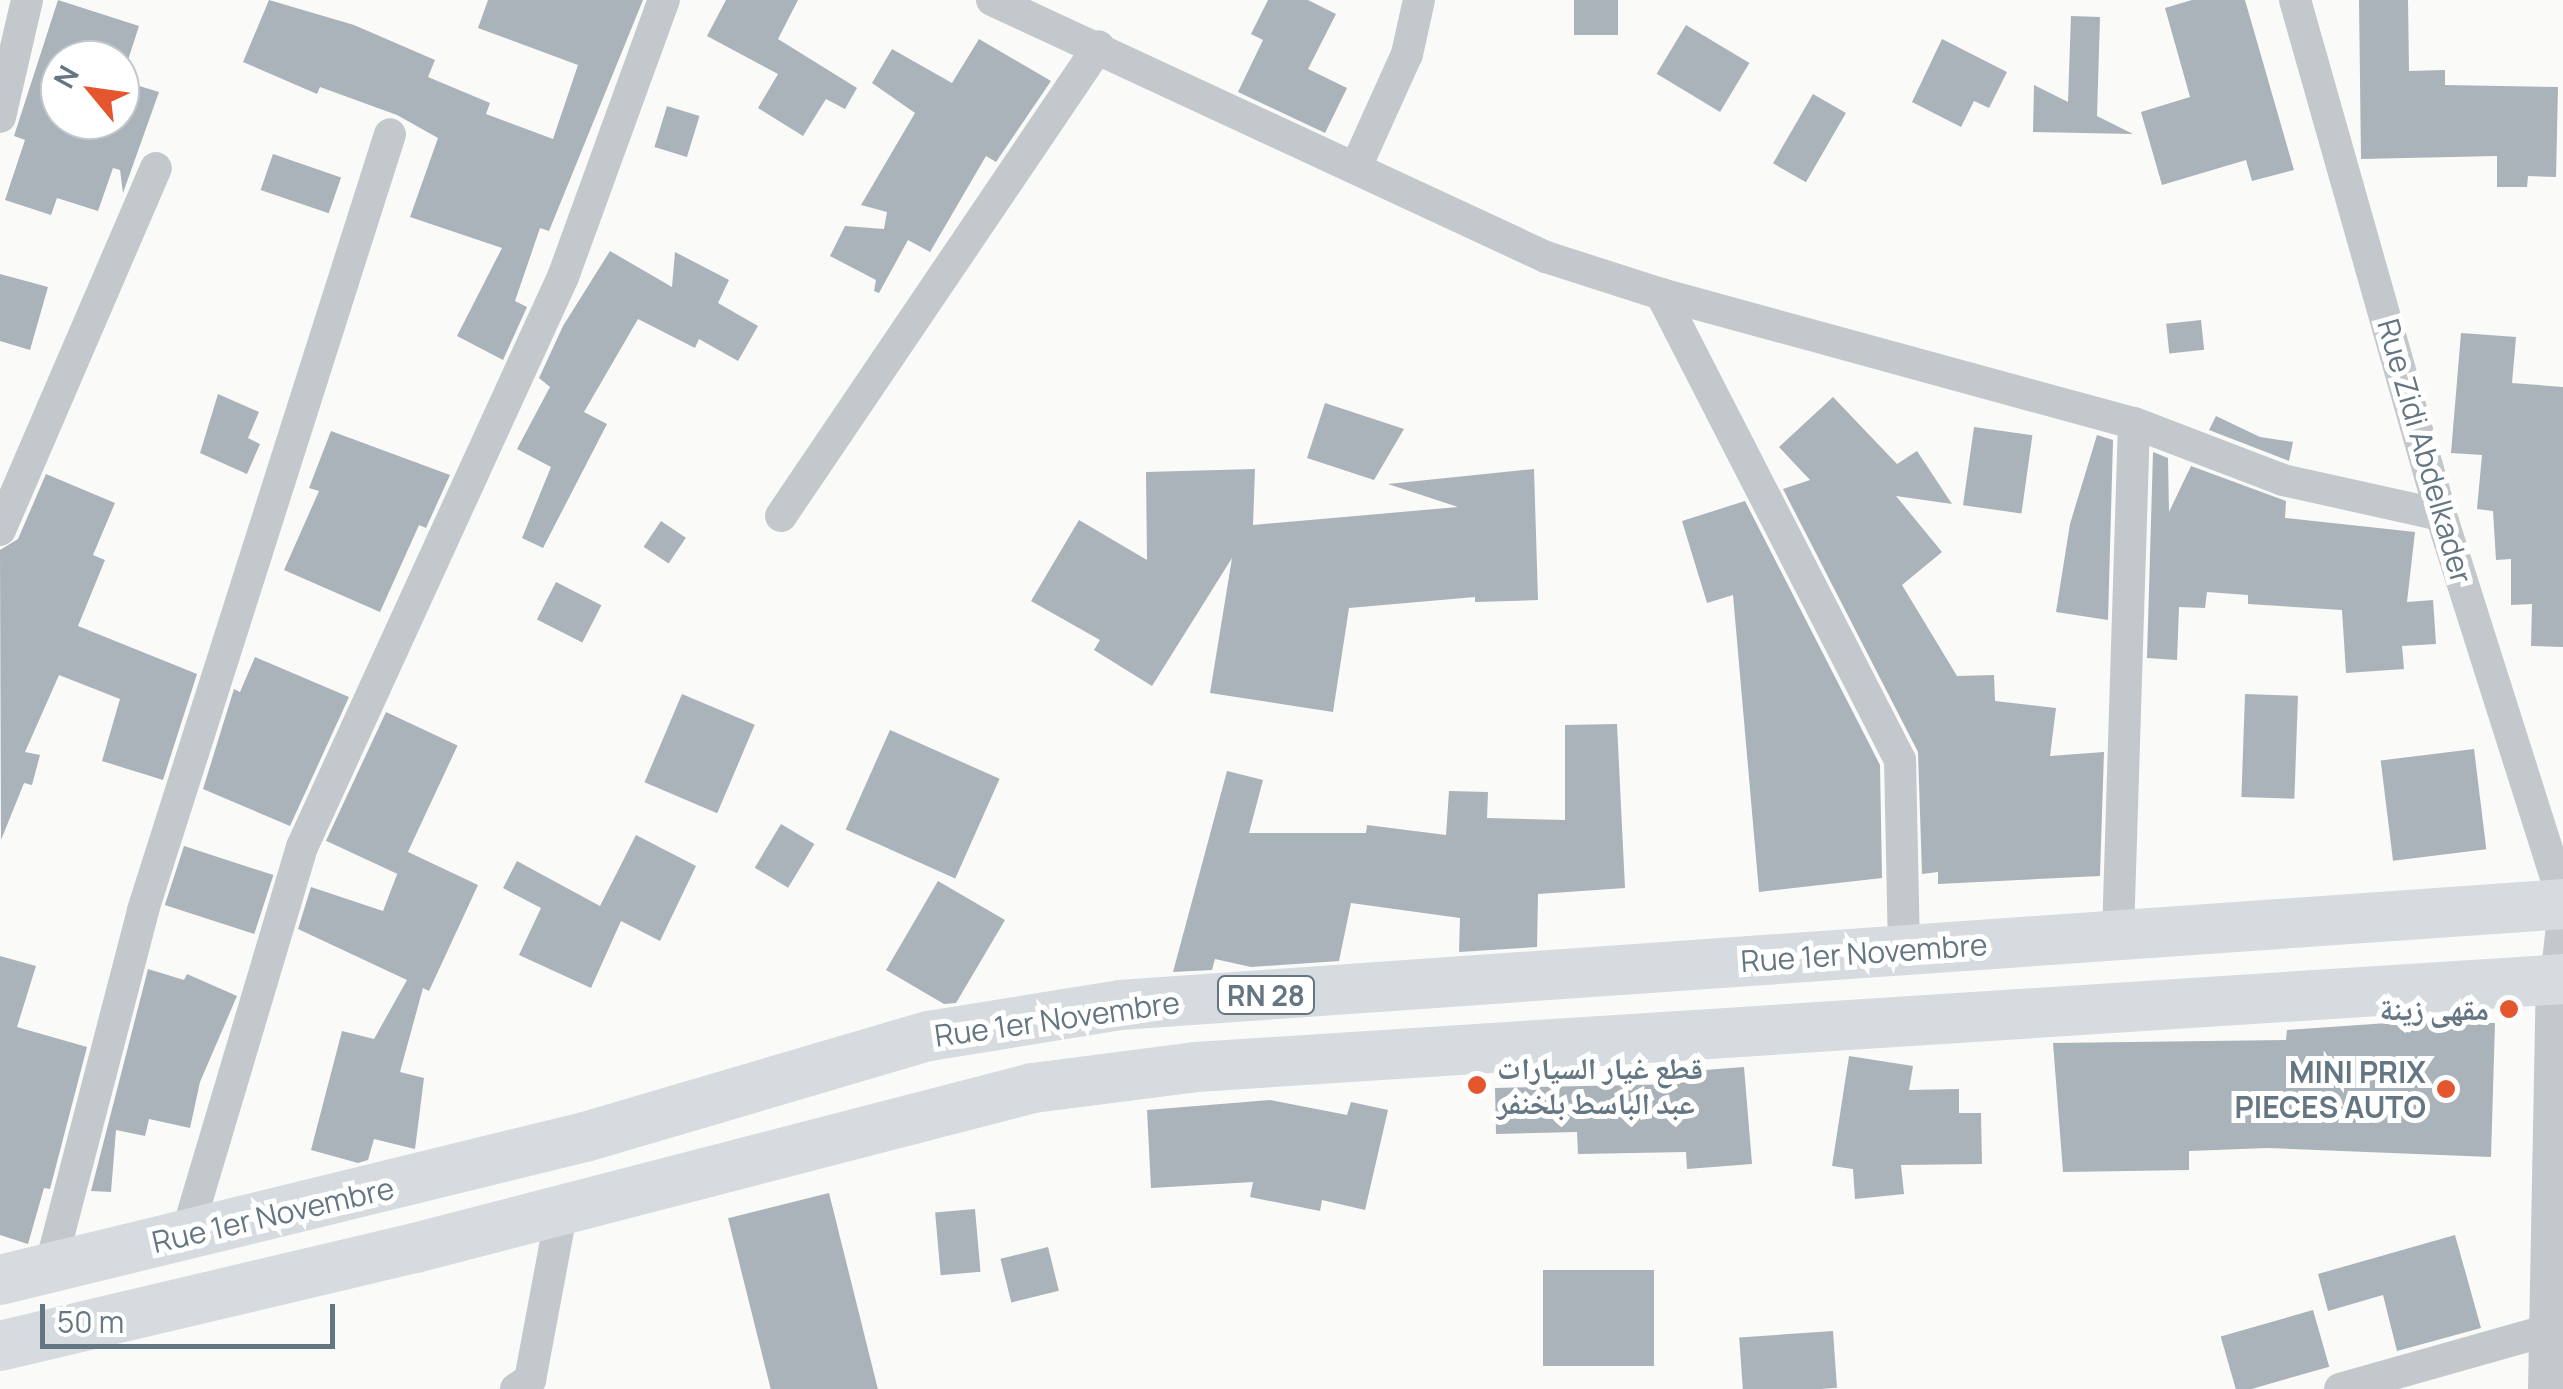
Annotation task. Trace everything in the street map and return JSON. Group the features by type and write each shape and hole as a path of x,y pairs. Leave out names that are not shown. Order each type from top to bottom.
{"main road":[{"name":"Rue 1er Novembre","path":"0,1280 585,1137 928,1036 1120,1005 2563,902"},
{"name":"RN 28","path":"0,1346 562,1209 1033,1088 1196,1067 2560,979"}],"street":[{"path":"0,117 6,63 27,0"},
{"path":"186,1236 302,846 563,277 664,0"},
{"path":"992,0 1099,46 1546,257 1661,294 2134,423 2283,480 2441,515"},
{"path":"1356,167 1407,54 1419,0"},
{"name":"Rue Zidi Abdelkader","path":"2295,0 2441,515 2563,902"},
{"path":"781,516 1099,46"},
{"path":"50,1268 144,910 390,134"},
{"path":"0,530 156,168"},
{"path":"1661,294 1900,760 1904,950"},
{"path":"2118,935 2134,423"},
{"path":"2548,1389 2563,917"},
{"path":"516,1389 530,1380 562,1209"},
{"path":"2340,1389 2549,1330"}],"building":[{"path":"58,0 139,26 134,40 45,40"},
{"path":"269,0 354,25 435,60 428,77 490,103 486,114 553,139 578,65 478,28 488,0 643,0 549,231 540,228 515,301 527,307 503,360 457,336 502,248 410,217 438,138 397,115 320,87 317,94 243,62"},
{"path":"726,0 798,0 778,39 857,88 845,109 826,99 803,136 758,108 778,74 707,36"},
{"path":"1268,0 1308,0 1336,14 1308,69 1347,88 1325,133 1238,92 1263,40 1251,34"},
{"path":"1574,0 1618,0 1618,35 1574,35"},
{"path":"2192,0 2245,0 2294,170 2252,181 2246,160 2162,185 2141,112 2190,97 2165,8"},
{"path":"2359,0 2408,0 2409,71 2445,70 2445,85 2558,87 2556,177 2528,176 2527,187 2497,187 2497,156 2361,159"},
{"path":"2071,16 2100,17 2097,116 2133,134 2033,132 2034,85 2068,102"},
{"path":"1686,25 1749,63 1720,112 1657,74"},
{"path":"979,39 1051,81 996,162 986,156 930,252 908,240 879,293 874,291 876,280 830,256 845,226 884,229 887,212 861,205 915,113 872,83 892,49 952,83"},
{"path":"1942,39 2007,72 1989,108 1974,101 1961,127 1912,102"},
{"path":"40,56 40,140 140,140 140,86 159,92 123,193 120,170 113,168 98,211 57,198 51,215 5,200 25,140 14,136"},
{"path":"1813,94 1846,113 1806,182 1773,163"},
{"path":"667,106 700,116 687,157 654,147"},
{"path":"273,154 341,177 329,213 261,190"},
{"path":"610,251 672,287 675,252 729,280 718,303 758,326 738,361 699,339 695,348 638,319 584,412 607,424 543,548 522,538 551,467 517,449 550,387 539,378 563,326"},
{"path":"0,274 48,287 30,350 0,341"},
{"path":"2201,320 2204,350 2169,353 2166,324"},
{"path":"2461,333 2516,337 2512,383 2563,387 2563,647 2531,646 2532,604 2511,605 2511,559 2496,560 2493,511 2477,509 2482,455 2451,453"},
{"path":"218,394 259,412 248,438 260,444 247,474 200,453"},
{"path":"1833,397 1897,464 1917,451 1952,504 1896,496 1942,552 1902,585 1957,676 1994,675 1995,701 2056,708 2050,756 2104,752 2100,876 1938,884 1938,872 1922,874 1918,752 1783,489 1810,480 1779,447"},
{"path":"1325,403 1404,429 1374,480 1307,458"},
{"path":"2216,416 2260,437 2293,442 2289,461 2209,430"},
{"path":"1974,427 2032,435 2021,513 1963,505"},
{"path":"331,431 450,475 426,528 419,525 380,612 284,570 319,491 309,488"},
{"path":"2097,435 2113,440 2108,620 2056,612 2070,524"},
{"path":"2153,452 2168,458 2169,512 2191,466 2286,501 2285,518 2415,532 2407,602 2433,600 2436,644 2402,646 2404,669 2346,673 2342,610 2248,604 2248,595 2207,592 2205,608 2179,607 2177,660 2147,658"},
{"path":"1255,469 1253,525 1458,507 1388,484 1534,469 1538,600 1475,602 1475,597 1349,608 1333,712 1210,693 1232,558 1152,686 1094,650 1100,640 1031,601 1079,520 1147,560 1146,472"},
{"path":"46,474 115,503 93,555 105,560 78,626 197,674 163,780 102,761 120,699 59,675 25,752 40,755 32,785 24,783 1,840 0,550 18,539"},
{"path":"1745,501 1880,765 1882,878 1759,892 1733,595 1707,603 1682,521"},
{"path":"661,521 686,538 669,563 644,547"},
{"path":"556,582 601,605 582,643 537,619"},
{"path":"255,657 349,697 290,826 203,789 234,689 240,692"},
{"path":"682,694 755,725 717,813 644,782"},
{"path":"2245,694 2298,696 2294,799 2241,797"},
{"path":"386,712 458,745 398,874 326,841"},
{"path":"1617,724 1625,888 1538,894 1537,947 1459,952 1460,918 1351,903 1339,961 1251,967 1215,959 1212,970 1173,972 1227,771 1263,780 1249,833 1366,833 1367,825 1446,835 1449,791 1488,792 1487,818 1565,820 1565,725"},
{"path":"890,730 1000,779 955,878 846,830"},
{"path":"2474,749 2486,849 2393,861 2381,760"},
{"path":"781,824 814,844 788,888 755,868"},
{"path":"636,835 696,866 660,941 621,921 591,988 519,955 541,908 503,888 517,861 600,906"},
{"path":"184,846 273,875 254,934 165,905"},
{"path":"406,851 478,885 429,991 423,988 400,1072 424,1078 415,1149 374,1139 368,1160 358,1163 311,1150 342,1031 374,1039 407,980 298,929 311,887 383,911"},
{"path":"938,881 1005,920 956,1003 944,1004 886,970"},
{"path":"0,956 36,966 17,1027 87,1047 50,1189 44,1188 28,1244 0,1235"},
{"path":"148,969 184,980 187,974 237,996 200,1082 190,1128 149,1119 145,1136 116,1130 111,1192 91,1191"},
{"path":"2402,1022 2495,1023 2491,1157 2267,1148 2189,1151 2189,1170 2063,1172 2053,1043 2286,1040 2287,1030"},
{"path":"1849,1056 1913,1066 1909,1090 1959,1089 1959,1113 1981,1113 1982,1164 1901,1165 1904,1194 1855,1199 1853,1169 1832,1166"},
{"path":"1744,1067 1752,1164 1687,1169 1686,1152 1578,1154 1577,1132 1496,1134 1495,1088 1680,1084 1679,1072"},
{"path":"1270,1100 1347,1115 1351,1102 1388,1110 1365,1210 1322,1200 1320,1211 1250,1197 1253,1182 1151,1188 1147,1110"},
{"path":"829,1193 878,1389 771,1389 728,1218"},
{"path":"975,1209 980,1272 941,1275 935,1212"},
{"path":"2455,1235 2481,1328 2397,1351 2383,1295 2328,1311 2318,1274"},
{"path":"1048,1247 1059,1291 1011,1303 1000,1259"},
{"path":"1543,1270 1654,1270 1654,1366 1543,1366"},
{"path":"2313,1310 2329,1367 2252,1389 2236,1389 2221,1336"},
{"path":"1833,1331 1837,1388 1743,1389 1739,1338"}],"place":[{"name":"مقهى زينة","path":"2509,1009"},
{"name":"قطع غيار السيارات عبد الباسط بلخنفر","path":"1477,1085"},
{"name":"MINI PRIX PIECES AUTO","path":"2446,1089"}]}
